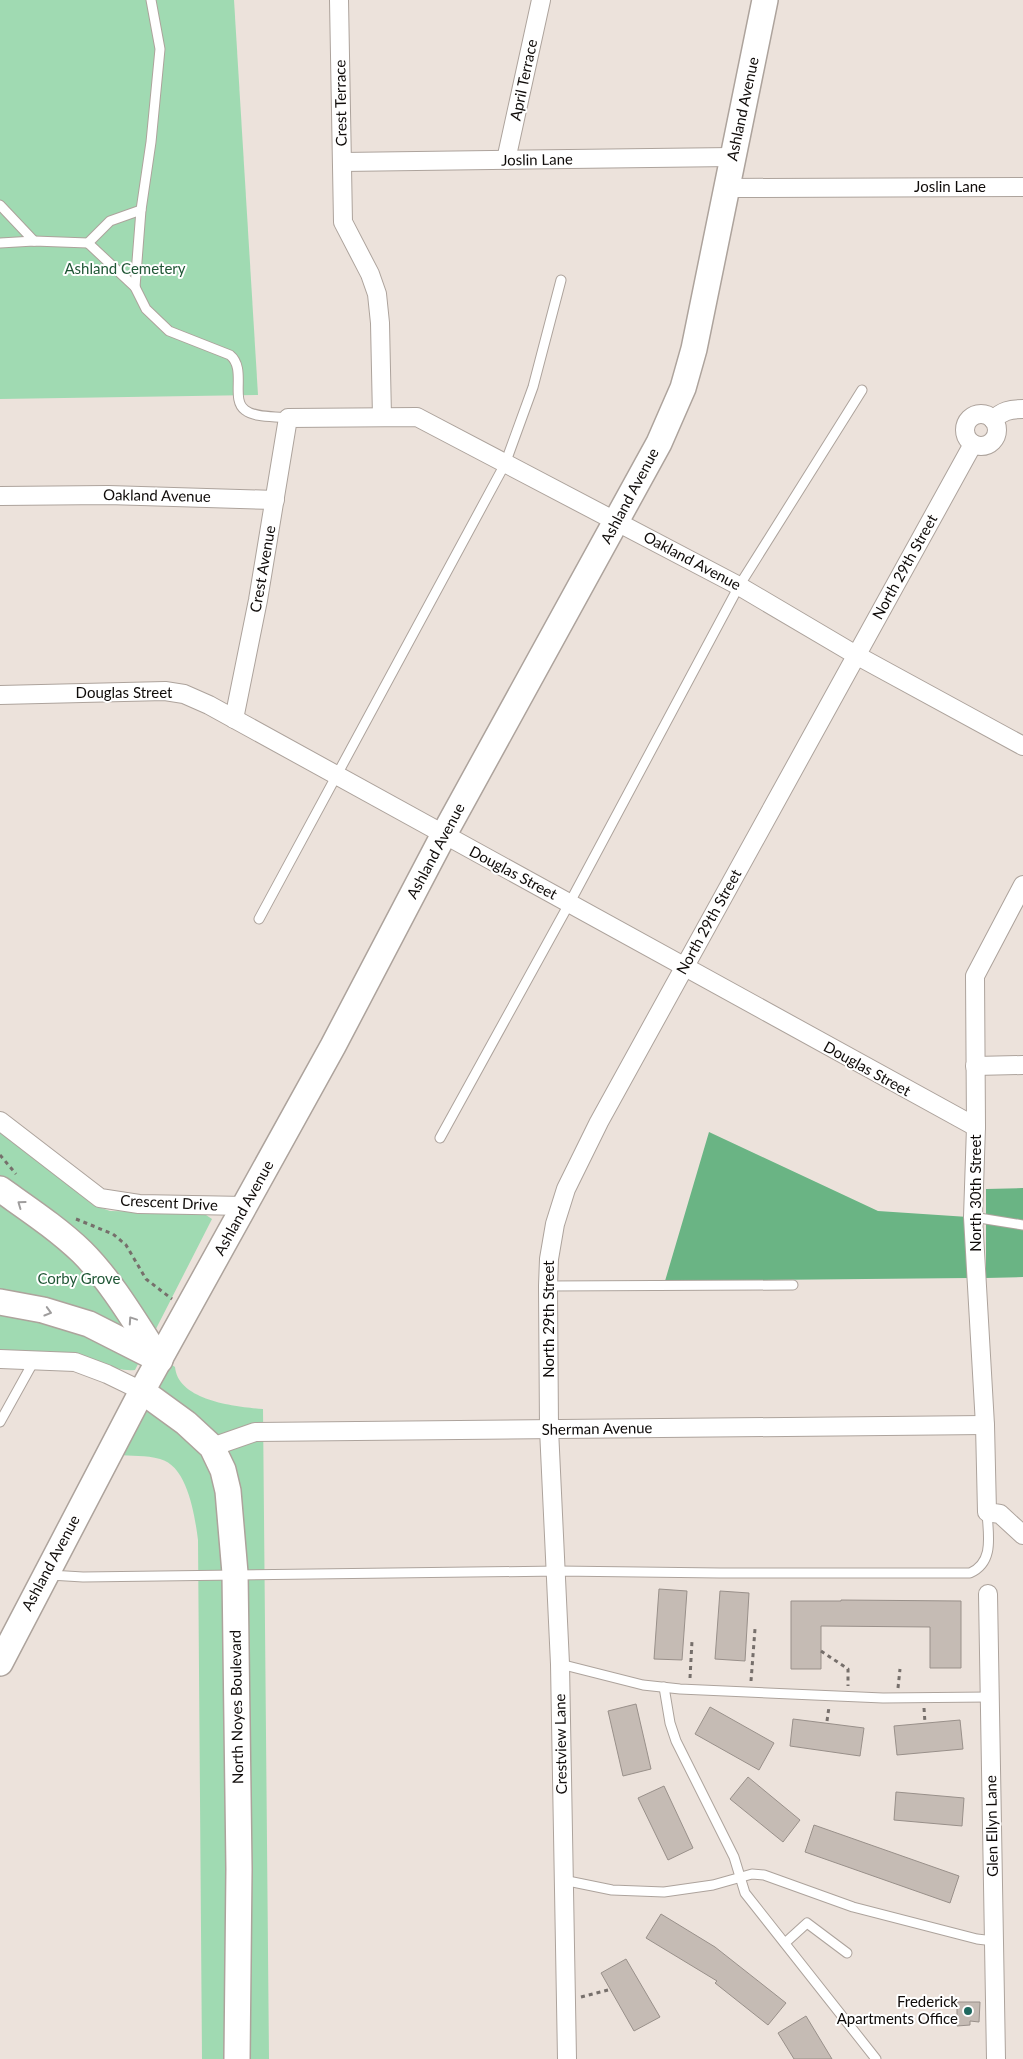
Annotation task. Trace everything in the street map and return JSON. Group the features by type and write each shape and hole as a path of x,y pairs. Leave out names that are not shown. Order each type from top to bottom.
{"street":[{"name":"Crest Terrace","path":"339,0 342,162"},
{"name":"April Terrace","path":"506,160 541,0"},
{"name":"Ashland Avenue","path":"0,1662 6,1633 44,1575 142,1391 333,1046 443,836 659,443 683,388 694,349 765,0"},
{"name":"Joslin Lane","path":"342,162 732,157"},
{"path":"342,162 343,222 370,274 377,294 380,323 382,417"},
{"name":"Joslin Lane","path":"727,188 1023,187"},
{"name":"North 29th Street","path":"549,1430 549,1259 555,1224 566,1189 599,1122 973,444 985,446 995,438 997,432 993,420 1011,409 1023,408"},
{"name":"Oakland Avenue","path":"288,418 416,417 739,586 856,655 1023,746"},
{"name":"Crest Avenue","path":"234,719 275,500 288,418"},
{"name":"Oakland Avenue","path":"0,496 198,496 275,500"},
{"name":"Douglas Street","path":"0,695 165,691 184,694 234,719 443,836 976,1127"},
{"name":"North 30th Street","path":"987,1512 985,1425 973,1217 976,1127 975,976 1023,886"},
{"path":"976,1066 1023,1065"},
{"name":"Crescent Drive","path":"0,1120 100,1198 139,1204 245,1206"},
{"path":"10,1184 52,1227 82,1252 104,1278 160,1360"},
{"path":"0,1302 43,1310 89,1324 160,1360"},
{"path":"0,1360 36,1359 75,1362 107,1374 142,1391"},
{"name":"North Noyes Boulevard","path":"142,1391 186,1423 212,1447 223,1470 228,1491 235,1574 239,1869 238,2059"},
{"name":"Sherman Avenue","path":"212,1447 254,1432 985,1425"},
{"name":"Crestview Lane","path":"549,1430 558,1571 567,2059"},
{"path":"987,1512 1000,1514 1023,1535"},
{"name":"Glen Ellyn Lane","path":"988,1594 996,2059"}],"lane":[{"path":"135,287 141,210 152,142 160,49 151,0"},
{"path":"0,205 34,241"},
{"path":"88,244 110,220 141,210"},
{"path":"0,243 34,241 88,244 135,287 146,309 169,331 230,355 235,359 238,365 240,403 244,410 257,415 288,418"},
{"path":"259,919 505,464 533,387 561,280"},
{"path":"440,1138 569,904 739,586 862,390"},
{"path":"973,1217 1023,1225"},
{"path":"548,1286 793,1285"},
{"path":"0,1422 36,1359"},
{"path":"44,1575 83,1577 558,1571 720,1574 970,1573 979,1569 986,1561 989,1543 987,1512"},
{"path":"560,1664 643,1685 664,1687 849,1697 989,1697"},
{"path":"664,1687 670,1723 676,1741 734,1857 744,1893 876,2059"},
{"path":"563,1880 612,1890 664,1892 713,1885 752,1874 764,1875 853,1907 978,1940 994,1941"},
{"path":"785,1943 807,1922 847,1953"}],"path":[{"path":"0,1155 10,1184"},
{"path":"75,1218 113,1234 126,1245 146,1279 188,1310"},
{"path":"750,1693 755,1629"},
{"path":"690,1689 692,1641"},
{"path":"821,1651 848,1669 849,1697"},
{"path":"898,1698 900,1669"},
{"path":"566,2000 608,1990"}],"green space":[{"name":"Ashland Cemetery","path":"0,0 234,0 258,395 0,399"},
{"name":"Corby Grove","path":"0,1130 93,1205 110,1211 203,1213 212,1219 135,1370 120,1369 69,1353 0,1351"},
{"path":"709,1132 878,1211 968,1217 969,1278 665,1281"},
{"path":"1023,1188 1023,1277 986,1278 986,1189"},
{"path":"169,1363 175,1367 179,1378 186,1388 197,1395 225,1404 263,1409 269,2059 202,2059 197,1530 184,1482 170,1464 160,1459 149,1457 117,1455"}],"building":[{"path":"659,1589 687,1591 682,1660 654,1659"},
{"path":"720,1591 749,1593 745,1661 715,1659"},
{"path":"791,1601 961,1601 961,1668 930,1668 930,1627 821,1626 821,1669 791,1669"},
{"path":"636,1704 651,1769 623,1776 608,1711"},
{"path":"710,1707 774,1743 759,1770 695,1734"},
{"path":"793,1719 864,1728 860,1756 790,1746"},
{"path":"960,1720 963,1749 897,1755 894,1726"},
{"path":"748,1777 800,1820 783,1842 730,1799"},
{"path":"664,1786 693,1848 668,1860 638,1798"},
{"path":"896,1792 964,1798 962,1826 894,1820"},
{"path":"814,1825 959,1876 950,1903 805,1852"},
{"path":"661,1914 715,1947 786,2003 768,2025 715,1983 717,1981 646,1938"},
{"path":"626,1959 660,2017 634,2031 601,1973"},
{"name":"Frederick Apartments Office","path":"957,2002 980,2002 979,2022 970,2021 970,2025 957,2026"},
{"path":"806,2016 832,2059 794,2059 778,2033"}],"place":[{"name":"Frederick Apartments Office","path":"968,2011"}]}
